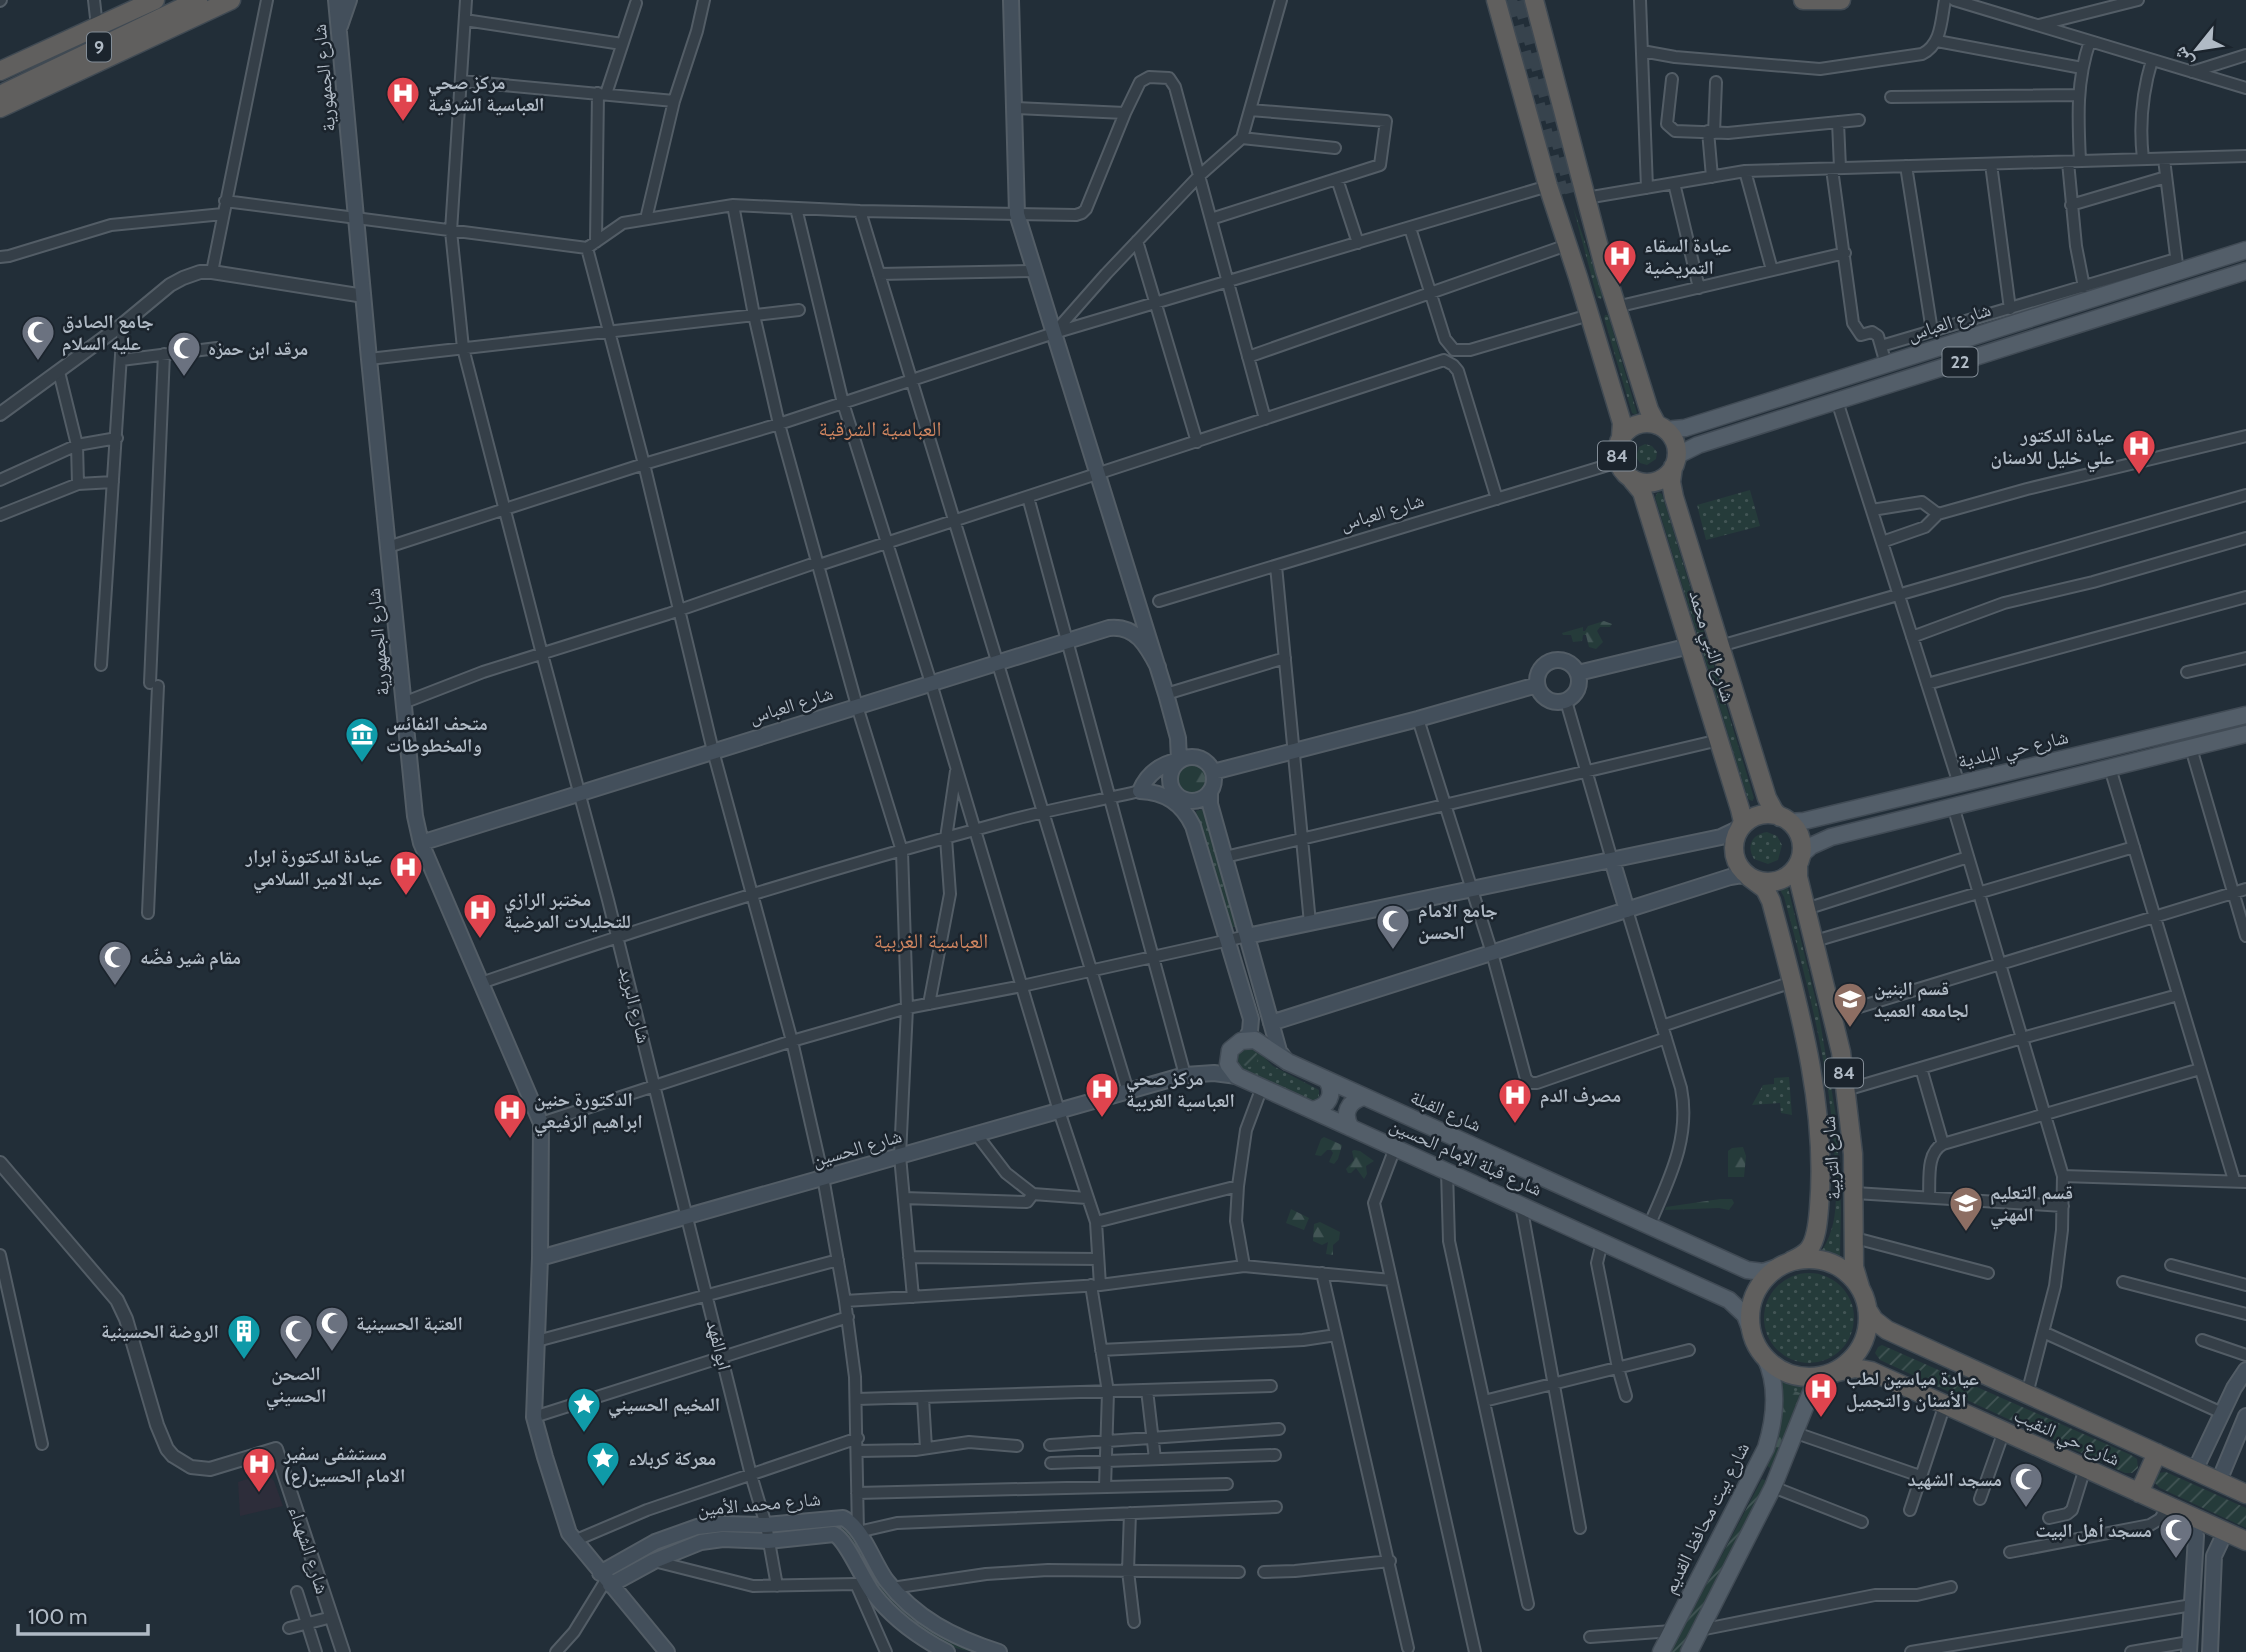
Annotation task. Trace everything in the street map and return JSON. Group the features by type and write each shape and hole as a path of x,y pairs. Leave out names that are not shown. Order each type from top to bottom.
{"highway":[{"path":"0,71 155,0"},
{"name":"9","path":"0,83 181,0"},
{"name":"9","path":"0,94 198,0"},
{"path":"0,108 231,0"},
{"path":"1479,0 1492,11 1504,31"},
{"path":"1496,0 1504,31 1567,193"},
{"path":"1534,0 1540,21 1567,193 1567,245 1578,277"},
{"path":"1540,21 1545,0"},
{"path":"1803,0 1841,0"},
{"name":"84","path":"1567,193 1605,270 1649,410 1661,428 1673,439 1675,462 1662,479 1655,482 1632,480 1618,462 1616,454 1622,423 1578,277 1567,193"},
{"path":"1588,312 1604,312 1615,305"},
{"name":"84","path":"1621,437 1634,426 1646,423 1661,428"},
{"name":"شارع النبي محمد","path":"1675,462 1671,482 1674,497 1767,798 1774,811 1785,819"},
{"name":"شارع النبي محمد","path":"1632,480 1642,492 1743,818 1741,828"},
{"path":"1741,828 1758,815 1769,814 1785,819"},
{"name":"84","path":"1785,819 1800,840 1799,860"},
{"name":"84","path":"1741,828 1735,837 1734,848 1736,860 1749,877"},
{"path":"1749,877 1758,881 1777,881 1785,877 1799,860"},
{"name":"شارع التربية","path":"1799,860 1798,877 1833,1015 1846,1090 1855,1193 1854,1267 1860,1287"},
{"name":"شارع التربية","path":"1749,877 1770,897 1792,982 1814,1093 1820,1169 1818,1214 1808,1250 1783,1264"},
{"name":"84","path":"1751,1331 1750,1314 1754,1296 1762,1281 1783,1264 1807,1258 1830,1262 1850,1274 1860,1287 1869,1312"},
{"path":"1751,1331 1765,1357 1781,1370 1790,1374 1826,1375 1851,1360 1864,1342 1869,1312"},
{"name":"شارع حي النقيب","path":"1869,1312 1874,1320 1887,1330 2246,1494"},
{"name":"شارع حي النقيب","path":"1826,1375 1856,1368 1871,1371 2238,1538"},
{"path":"2138,1493 2157,1453"}],"main road":[{"name":"شارع الجمهورية","path":"336,0 415,816 421,843 541,1123 540,1258 534,1417 569,1533 667,1652"},
{"path":"339,30 349,0"},
{"path":"1011,0 1017,214 1178,738 1179,760 1169,776 1172,789 1181,798 1193,801 1210,792"},
{"name":"شارع العباس","path":"1661,428 1685,428 1886,364 2177,265 2246,250"},
{"name":"22","path":"1675,462 1692,447 2246,271"},
{"name":"شارع العباس","path":"421,843 1109,628 1126,629 1140,638 1158,667"},
{"path":"1578,673 1690,646"},
{"path":"1552,660 1565,660 1578,673 1577,691 1566,701 1557,703 1546,699 1537,685 1538,673 1552,660"},
{"path":"1213,772 1537,685"},
{"name":"شارع حي البلدية","path":"1785,819 1804,821 2246,715"},
{"path":"1799,860 1815,844 1849,832 2246,734"},
{"path":"1237,1076 1230,1069 1228,1055 1233,1046 1246,1039 1251,1019 1188,816 1181,807 1162,794 1140,791 1156,770 1189,756 1199,757 1208,763 1213,772 1210,804 1280,1054 1288,1062"},
{"path":"1843,811 1841,821 1849,832"},
{"path":"1247,936 1721,837 1741,828"},
{"path":"1612,860 1627,910"},
{"path":"1271,1023 1734,876 1749,877"},
{"name":"شارع القبلة","path":"1246,1039 1259,1042 1288,1062 1327,1080 1747,1270 1759,1273 1783,1264"},
{"name":"شارع قبلة الإمام الحسين","path":"1185,1075 1214,1073 1237,1076 1262,1087 1725,1298 1742,1312 1751,1331"},
{"name":"شارع الحسين","path":"540,1258 1185,1075"},
{"path":"1312,1110 1324,1107 1328,1102 1331,1091 1327,1080"},
{"path":"1351,1128 1346,1115 1348,1109 1351,1103 1364,1097"},
{"name":"شارع بيت محافظ القديم","path":"1661,1652 1752,1477 1771,1432 1774,1412 1772,1381 1765,1357"},
{"path":"2195,1470 2246,1370"},
{"path":"1689,1652 1773,1487 1813,1388 1826,1375"},
{"path":"2219,1481 2246,1416"},
{"path":"1759,1461 1768,1470 1780,1471"},
{"path":"1752,1477 1764,1478 1773,1487"},
{"path":"2188,1515 2193,1522 2196,1536 2189,1647"},
{"name":"شارع محمد الأمين","path":"606,1579 655,1542 687,1530 723,1524 766,1525 836,1518 850,1522 858,1532"},
{"path":"858,1532 879,1570 914,1610 941,1628 999,1652"},
{"name":"شارع محمد الأمين","path":"606,1579 710,1540 734,1538 768,1541 836,1535 844,1542 861,1584 902,1624 947,1652"},
{"path":"2210,1652 2214,1556 2222,1539 2238,1538"}],"street":[{"path":"94,0 97,27"},
{"path":"212,272 267,0"},
{"name":"شارع البريد","path":"466,0 451,231 463,348 617,936 687,1216"},
{"path":"646,219 674,101 697,32 704,0"},
{"path":"1054,333 1199,176 1241,138 1281,0"},
{"path":"1640,0 1647,188"},
{"path":"1642,51 1675,57 1820,69 1922,54 1937,41 1945,0"},
{"path":"1954,0 2246,88"},
{"path":"2038,25 2138,0"},
{"path":"636,3 602,94 592,245 608,331 644,464 713,751 792,1041 823,1177 848,1317 857,1399 858,1532 897,1522 1276,1507"},
{"path":"2071,35 2075,16"},
{"path":"465,20 622,44"},
{"path":"1937,41 2082,68"},
{"path":"2084,286 2071,205 2078,95 2090,41"},
{"path":"2192,72 2246,55"},
{"path":"2143,159 2141,109 2152,60"},
{"path":"225,201 357,220 592,245 623,223 733,205 860,211 1082,213 1140,82 1149,78 1169,78 1175,87 1265,419"},
{"path":"1672,79 1667,124 1675,131 1711,132 1859,120"},
{"path":"461,81 674,101"},
{"path":"1712,177 1711,132 1716,82"},
{"path":"1891,97 2078,95"},
{"path":"1014,108 1125,113"},
{"path":"1211,219 1380,165 1386,121 1250,110"},
{"path":"1838,122 1836,169 1853,323 1861,335 1876,334 1886,364"},
{"path":"1241,138 1335,148"},
{"path":"388,547 644,464 779,424 1054,333 1410,228 1567,193 1647,188 1745,171 2246,156"},
{"path":"1881,346 2084,286 2177,265 2164,159"},
{"path":"1991,164 2010,309"},
{"path":"1906,166 1932,331"},
{"path":"1745,171 1772,270"},
{"path":"2071,205 2166,177"},
{"path":"1337,179 1359,243"},
{"path":"1674,183 1699,288"},
{"path":"733,205 779,424 857,706 902,851 907,1008 900,1156 913,1297"},
{"path":"796,208 843,403 957,768 1059,1111 1096,1222 1096,1285 1101,1350 1108,1392 1105,1487"},
{"path":"860,211 1128,1091"},
{"path":"0,257 111,225 223,214"},
{"path":"1410,228 1445,339 1450,347 1458,351 1470,350 1588,312"},
{"path":"1137,241 1197,442"},
{"path":"1248,357 1567,245"},
{"path":"1615,305 1844,253"},
{"path":"879,274 1035,271"},
{"path":"0,414 124,324 170,285 200,272 364,296"},
{"path":"369,359 799,310"},
{"path":"101,665 124,324"},
{"path":"121,360 217,348"},
{"path":"148,913 164,354"},
{"path":"403,703 483,672 886,544 1441,360 1447,360 1458,372 1497,499"},
{"path":"59,372 77,444 78,484"},
{"path":"1837,401 1959,784"},
{"path":"1882,542 1925,527 1938,514 2027,489 2246,436"},
{"path":"0,480 77,444 117,438"},
{"name":"شارع العباس","path":"1159,601 1618,462"},
{"path":"0,515 78,484 113,482"},
{"path":"1720,646 2246,495"},
{"path":"1028,497 1185,1075"},
{"path":"1872,510 1922,502 1938,514"},
{"path":"1912,637 2004,603 2093,582 2246,538"},
{"path":"1276,566 1310,923"},
{"path":"1927,684 2246,597"},
{"path":"1166,694 1284,658"},
{"path":"2187,672 2246,659"},
{"path":"1566,701 1612,860"},
{"path":"1418,719 1492,953 1526,1079 1537,1083 1666,1038"},
{"path":"1225,857 1719,740"},
{"path":"2191,748 2246,936"},
{"path":"929,1004 950,894 946,838 957,768"},
{"path":"2110,768 2234,1180"},
{"path":"481,983 617,936 946,838 1140,791"},
{"path":"951,806 959,798 967,804"},
{"path":"1953,806 2063,1176 2063,1206 2055,1286 2027,1394"},
{"path":"1815,942 2134,847"},
{"path":"1806,909 1968,857"},
{"path":"1833,1015 2246,889"},
{"path":"1627,910 1683,1100 1684,1126 1679,1153 1649,1226"},
{"path":"541,1123 792,1041 907,1008 1022,986 1247,936"},
{"path":"1662,1026 1792,982"},
{"path":"1846,1090 2178,995"},
{"path":"1921,1068 1943,1144"},
{"path":"1929,1197 1932,1155 1936,1148 1943,1144 2200,1069"},
{"path":"1244,1266 1236,1221 1238,1186 1246,1130 1262,1087"},
{"path":"979,1139 1006,1173 1033,1194 1087,1198"},
{"path":"1395,1148 1374,1203 1475,1652"},
{"name":"شارع الشهداء","path":"0,1163 117,1300 126,1319 156,1425 173,1456 191,1467 210,1469 276,1449 343,1652"},
{"path":"1447,1171 1449,1241 1528,1604"},
{"path":"2063,1176 2246,1182"},
{"path":"1096,1222 1238,1186"},
{"path":"1855,1193 2063,1206"},
{"path":"904,1198 1027,1202 1033,1194"},
{"path":"1521,1205 1580,1528"},
{"name":"ابوالفهد","path":"687,1216 751,1475 766,1525"},
{"path":"1854,1238 1988,1273"},
{"path":"1602,1242 1597,1263 1626,1396"},
{"path":"0,1255 42,1444"},
{"path":"909,1256 1098,1259"},
{"path":"537,1340 838,1260"},
{"path":"2171,1265 2246,1285"},
{"path":"845,1301 1096,1285 1244,1266 1391,1280"},
{"path":"1322,1273 1390,1560 1408,1648"},
{"path":"2123,1282 2246,1314"},
{"path":"534,1417 848,1317"},
{"path":"2043,1332 2222,1413"},
{"path":"1101,1350 1303,1340 1336,1335"},
{"path":"2202,1340 2246,1355"},
{"path":"1484,1401 1689,1350"},
{"path":"857,1399 1271,1386"},
{"path":"1147,1390 1155,1459"},
{"path":"923,1398 926,1448"},
{"path":"1910,1510 1945,1404"},
{"path":"1050,1445 1279,1429"},
{"path":"1980,1499 2004,1431"},
{"path":"1796,1433 1920,1476"},
{"path":"574,1541 647,1510 858,1438"},
{"path":"858,1451 926,1448 969,1442 1017,1446"},
{"path":"1051,1463 1275,1455"},
{"path":"2049,1518 2067,1514 2072,1510 2085,1468"},
{"path":"857,1493 1227,1484"},
{"path":"1773,1487 1862,1522"},
{"path":"2010,1552 2150,1525 2160,1519 2168,1506"},
{"path":"1130,1513 1128,1572 1134,1622"},
{"path":"766,1525 777,1586"},
{"path":"1264,1572 1390,1560"},
{"path":"654,1561 739,1583 777,1586 861,1584 886,1652"},
{"path":"892,1588 986,1574 1093,1569 1128,1572 1239,1572"},
{"path":"556,1652 582,1620 606,1579"},
{"path":"1700,1630 1875,1595 1917,1595 1951,1587"},
{"path":"297,1592 316,1652"},
{"path":"1911,1652 2192,1605"},
{"path":"289,1628 332,1617"},
{"path":"1590,1637 1672,1631"},
{"path":"2131,1652 2189,1647"}],"shaded area":[{"name":"مستشفى سفير الامام الحسين(ع)","path":"263,1474 274,1481 283,1506 240,1516 238,1482"}],"green space":[{"path":"1573,207 1603,295 1601,299 1597,297"},
{"path":"1605,315 1608,315 1636,415 1632,413"},
{"path":"1645,444 1652,446 1657,452 1656,459 1647,465 1640,463 1636,457 1639,447"},
{"path":"1750,490 1760,526 1706,540 1697,505"},
{"path":"1658,492 1662,494 1754,798 1752,801 1748,799 1655,497"},
{"path":"1604,621 1612,624 1610,627 1600,627 1597,631 1603,642 1596,649 1589,647 1586,635 1583,635 1582,641 1573,642 1571,635 1562,633 1583,627 1585,631 1588,626"},
{"path":"1191,762 1203,766 1207,778 1203,790 1191,794 1179,790 1175,778 1179,766"},
{"path":"1204,809 1237,926 1230,928 1196,811"},
{"path":"1767,832 1777,836 1782,845 1778,860 1768,864 1754,859 1751,850 1754,838"},
{"path":"1787,884 1818,1009 1836,1116 1841,1208 1840,1257 1822,1250 1831,1230 1835,1210 1833,1132 1817,1030 1802,964 1784,897 1779,888"},
{"path":"1251,1047 1273,1066 1319,1090 1315,1102 1242,1069 1237,1055"},
{"path":"1249,1049 1255,1052 1258,1058 1255,1064 1249,1067 1243,1064 1240,1058 1243,1052"},
{"path":"1789,1077 1792,1115 1781,1113 1780,1103 1752,1105 1763,1085 1774,1084 1774,1078"},
{"path":"1324,1137 1342,1145 1334,1164 1329,1162 1333,1153 1331,1150 1321,1156 1315,1155"},
{"path":"1743,1147 1746,1156 1744,1177 1728,1177 1728,1151"},
{"path":"1354,1150 1374,1161 1366,1166 1367,1174 1364,1179 1356,1168 1351,1173 1346,1169 1354,1160"},
{"path":"1732,1199 1734,1203 1729,1210 1665,1210 1666,1207"},
{"path":"1291,1209 1309,1218 1304,1230 1286,1223"},
{"path":"1320,1222 1340,1232 1339,1240 1333,1245 1333,1255 1326,1254 1328,1242 1322,1245 1313,1241 1314,1224"},
{"path":"1809,1273 1826,1277 1841,1286 1850,1301 1854,1318 1850,1335 1841,1350 1826,1359 1809,1363 1792,1359 1777,1350 1768,1335 1764,1318 1768,1301 1777,1286 1792,1277"},
{"path":"1882,1345 2131,1455 2137,1459 2138,1468 2132,1473 2125,1473 1880,1360 1875,1353"},
{"path":"1780,1379 1795,1386 1808,1386 1774,1467 1770,1468 1766,1465"},
{"path":"1783,1387 1800,1393 1777,1455 1772,1461 1769,1459 1783,1410"},
{"path":"2166,1472 2246,1508 2246,1528 2160,1488 2154,1482 2158,1473"},
{"path":"1762,1479 1767,1481 1767,1485 1681,1652 1671,1652"},
{"path":"844,1525 866,1562 861,1565 845,1533 838,1528 771,1534 771,1529"},
{"path":"760,1528 760,1533 723,1532 690,1537 625,1570 623,1566 688,1533"},
{"path":"868,1565 892,1595 917,1619 931,1629 982,1652 963,1650 946,1644 914,1625 874,1583 863,1568"}],"tunnel":[{"path":"1508,0 1560,195"},
{"path":"1522,0 1574,192"}],"place":[{"name":"مركز صحي العباسية الشرقية","path":"403,123"},
{"name":"عيادة السقاء التمريضية","path":"1620,286"},
{"name":"جامع الصادق عليه السلام","path":"38,362"},
{"name":"مرقد ابن حمزه","path":"184,378"},
{"name":"عيادة الدكتور علي خليل للاسنان","path":"2139,476"},
{"name":"متحف النفائس والمخطوطات","path":"362,764"},
{"name":"عيادة الدكتورة ابرار عبد الامير السلامي","path":"406,897"},
{"name":"مختبر الرازي للتحليلات المرضية","path":"480,940"},
{"name":"جامع الامام الحسن","path":"1393,951"},
{"name":"مقام شير فضّه","path":"115,987"},
{"name":"قسم البنين لجامعه العميد","path":"1850,1029"},
{"name":"مركز صحي العباسية الغربية","path":"1102,1119"},
{"name":"مصرف الدم","path":"1515,1125"},
{"name":"الدكتورة حنين ابراهيم الرفيعي","path":"510,1140"},
{"name":"قسم التعليم المهني","path":"1966,1233"},
{"name":"العتبة الحسينية","path":"332,1353"},
{"name":"الروضة الحسينية","path":"244,1361"},
{"name":"الصحن الحسيني","path":"296,1361"},
{"name":"عيادة مياسين لطب الأسنان والتجميل","path":"1821,1419"},
{"name":"المخيم الحسيني","path":"584,1434"},
{"name":"معركة كربلاء","path":"603,1488"},
{"name":"مستشفى سفير الامام الحسين(ع)","path":"259,1494"},
{"name":"مسجد الشهيد","path":"2026,1509"},
{"name":"مسجد أهل البيت","path":"2176,1560"}],"district":[{"name":"العباسية الشرقية","path":"880,428"},
{"name":"العباسية الغربية","path":"931,940"}]}
